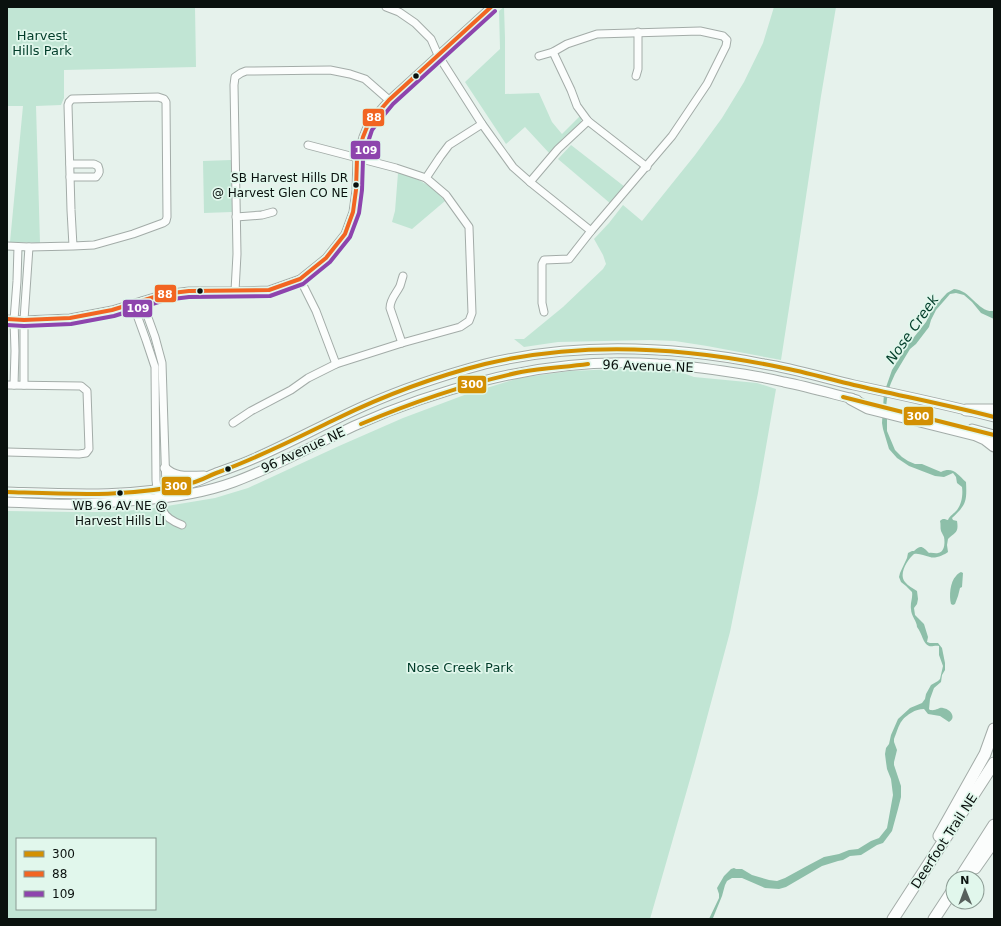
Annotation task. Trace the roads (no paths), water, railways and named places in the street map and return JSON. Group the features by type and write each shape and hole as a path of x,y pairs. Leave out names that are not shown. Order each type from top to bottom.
{"highway":[{"path":"852,399 868,408 919,418 976,435 985,439 994,446"},
{"path":"966,410 994,410"},
{"path":"924,871 927,857 985,754 994,729"},
{"name":"Deerfoot Trail NE","path":"893,919 994,763"},
{"path":"965,870 994,825"},
{"path":"974,870 994,841"},
{"path":"937,914 945,902"},
{"path":"937,914 945,908"}],"main road":[{"name":"96 Avenue NE","path":"7,492 86,494 114,493 161,489 194,482 251,460 387,396 444,376 484,365 518,357 542,354 608,349 657,350 697,353 766,364 994,417"},
{"name":"96 Avenue NE","path":"7,502 80,504 162,498 199,492 233,482 262,470 370,419 440,394 487,380 523,372 580,365 610,363 696,367 763,378 852,399"},
{"path":"364,406 370,419"},
{"path":"919,418 994,435"},
{"path":"165,468 168,472 178,476 207,476"}],"street":[{"path":"386,7 402,10 431,40 438,54 482,124 513,167 591,231"},
{"path":"10,319 24,320 70,318 112,310 164,294 189,291 269,290 300,279 326,258 344,234 353,212 356,190 357,158 367,127 374,117 389,100 491,7"},
{"path":"539,56 553,52 566,44 597,34 700,31 721,34 727,40 726,46 707,84 672,136 647,167 591,231 569,259 544,260 542,264 542,303 544,312"},
{"path":"636,76 638,69 638,32"},
{"path":"553,52 577,106 588,121 647,167"},
{"path":"235,291 237,254 235,77 246,71 330,70 365,79 389,100"},
{"path":"7,246 23,247 74,246 94,245 163,224 167,217 166,102 164,99 158,97 72,99 69,102 70,210 74,246"},
{"path":"530,182 558,149 588,121"},
{"path":"426,178 449,145 482,124"},
{"path":"233,423 251,411 291,390 308,378 336,364 402,343 460,327 469,321 472,313 469,227 446,195 426,178 396,168 308,145"},
{"path":"70,164 94,164 98,166 100,171 96,177 70,178"},
{"path":"236,216 262,215 273,212"},
{"path":"7,452 79,454 86,453 89,449 88,391 81,386 10,385 15,352 10,319 23,247"},
{"path":"23,247 24,386"},
{"path":"402,343 390,304 403,276"},
{"path":"300,279 316,311 336,364"},
{"path":"142,301 155,337 162,363 165,468 161,489"},
{"path":"133,304 155,368 162,507 167,517 182,524"}],"place":[{"name":"SB Harvest Hills DR @ Harvest Glen CO NE","path":"356,185"},
{"name":"WB 96 AV NE @ Harvest Hills LI","path":"120,493"}],"park label":[{"name":"Harvest Hills Park","path":"42,42"},
{"name":"Nose Creek Park","path":"460,667"}],"water label":[{"name":"Nose Creek","path":"912,329"}]}
